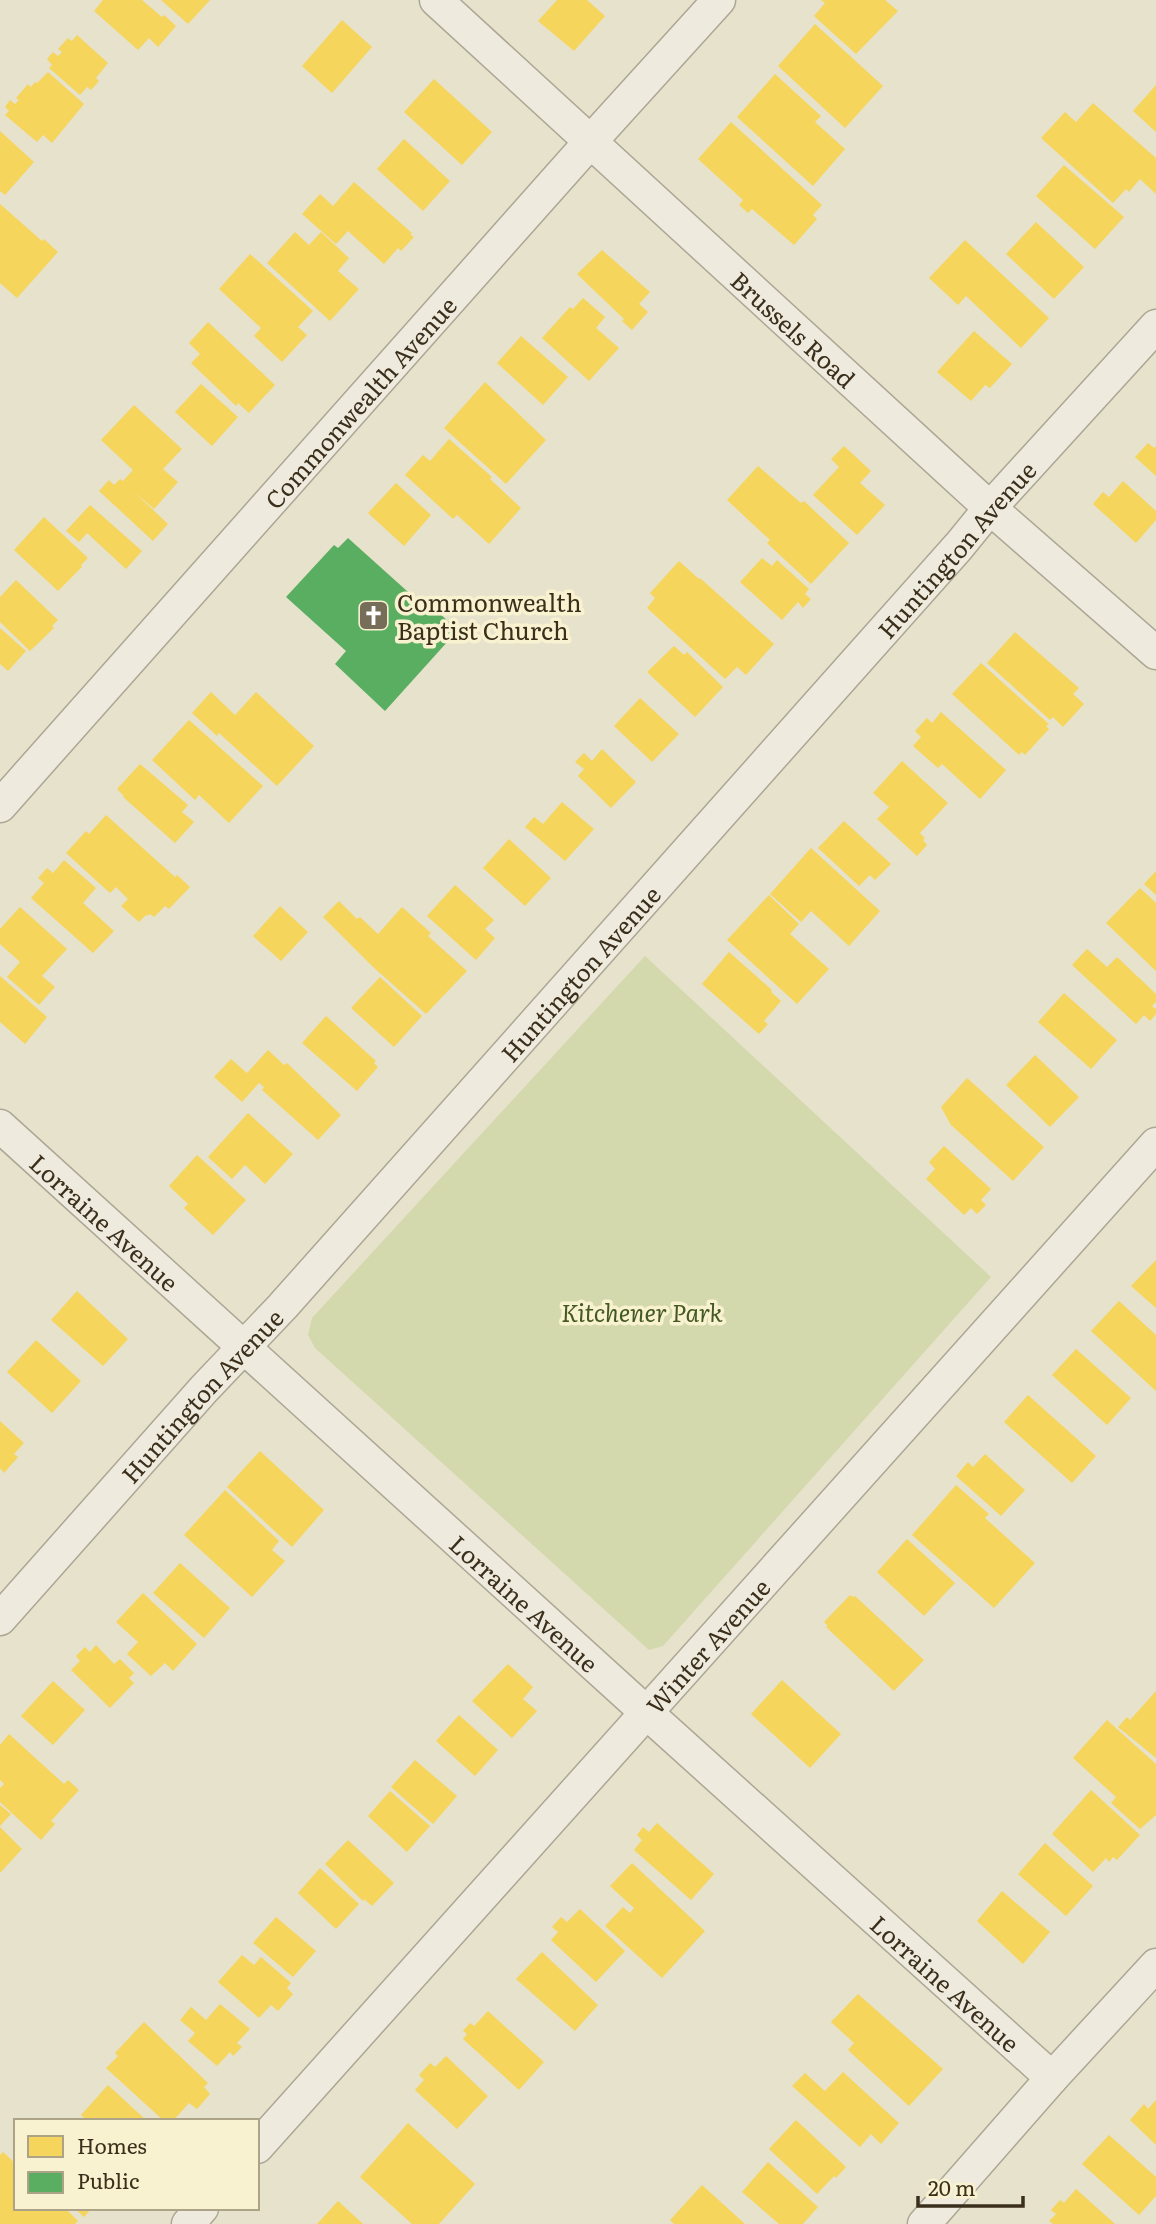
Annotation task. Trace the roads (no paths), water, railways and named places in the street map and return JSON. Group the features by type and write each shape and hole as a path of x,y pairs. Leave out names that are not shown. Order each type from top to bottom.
{"street":[{"name":"Brussels Road","path":"436,0 990,508 1156,653"},
{"name":"Commonwealth Avenue","path":"0,806 719,0"},
{"name":"Huntington Avenue","path":"0,1619 310,1276 990,508 1156,326"},
{"name":"Lorraine Avenue","path":"0,1126 1052,2078"},
{"name":"Winter Avenue","path":"259,2145 1156,1144"},
{"path":"924,2224 1156,1965"},
{"path":"188,2224 200,2210"}],"place":[{"name":"Commonwealth Baptist Church","path":"374,615"}],"park label":[{"name":"Kitchener Park","path":"642,1311"}]}
